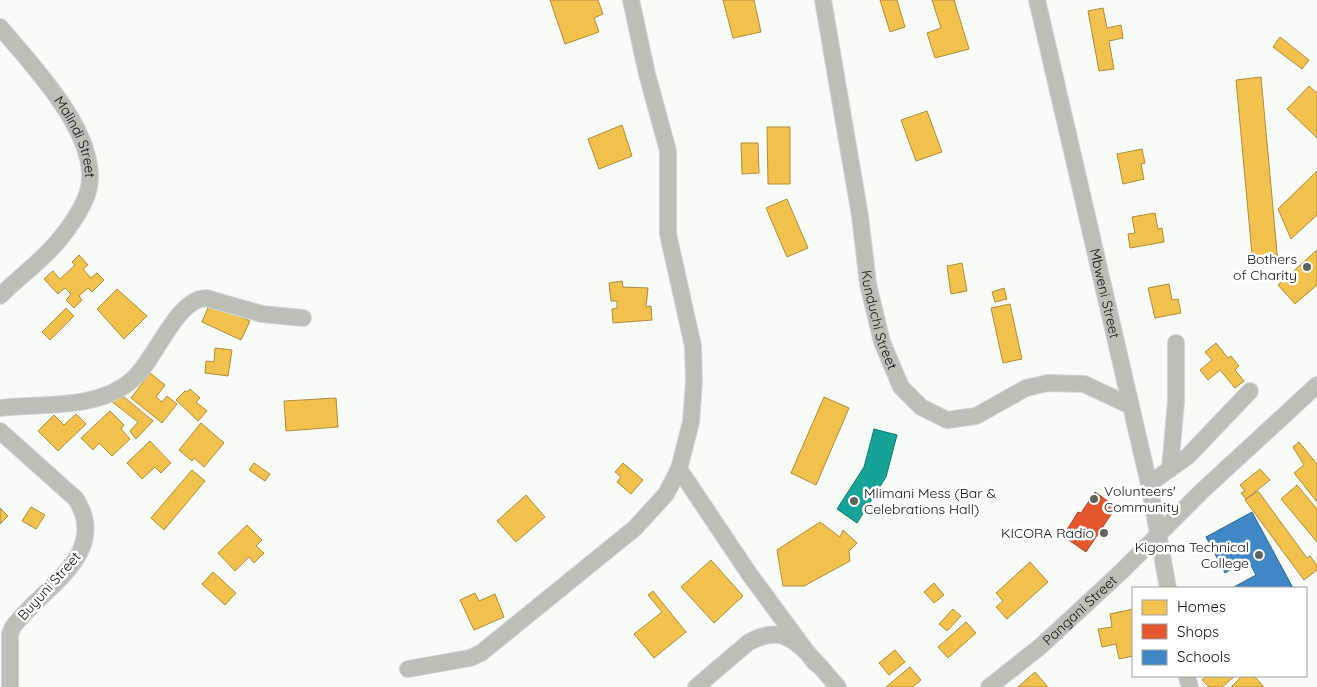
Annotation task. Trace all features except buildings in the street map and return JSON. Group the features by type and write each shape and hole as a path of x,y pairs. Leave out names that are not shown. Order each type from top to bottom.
{"street":[{"path":"408,669 470,658 482,654 636,528 666,494 679,469 691,422 694,381 693,346 668,234 668,151 647,74 631,0"},
{"name":"Kunduchi Street","path":"823,0 860,216 868,284 882,342 901,387 921,408 947,420 976,416 1026,388 1048,383 1084,384 1131,406"},
{"name":"Mbweni Street","path":"1037,0 1149,484 1168,587"},
{"name":"Malindi Street","path":"0,27 67,111 84,151 90,176 87,194 64,234 0,296"},
{"path":"0,408 103,398 121,389 134,379 153,356 179,314 190,302 197,298 206,298 262,314 303,318"},
{"path":"1170,469 1176,400 1176,344"},
{"name":"Pangani Street","path":"989,687 1041,646 1123,570 1157,534 1317,385"},
{"path":"1149,484 1209,437 1250,391"},
{"name":"Buyuni Street","path":"0,431 76,499 82,508 86,524 82,551 13,627 10,634 10,687"},
{"path":"679,469 750,576 816,662 838,687"},
{"path":"696,687 749,642 767,635 784,636 816,662"}],"place":[{"name":"Bothers of Charity","path":"1307,267"},
{"name":"Volunteers' Community","path":"1094,499"},
{"name":"Mlimani Mess (Bar & Celebrations Hall)","path":"854,501"},
{"name":"KICORA Radio","path":"1104,533"},
{"name":"Kigoma Technical College","path":"1259,555"}]}
